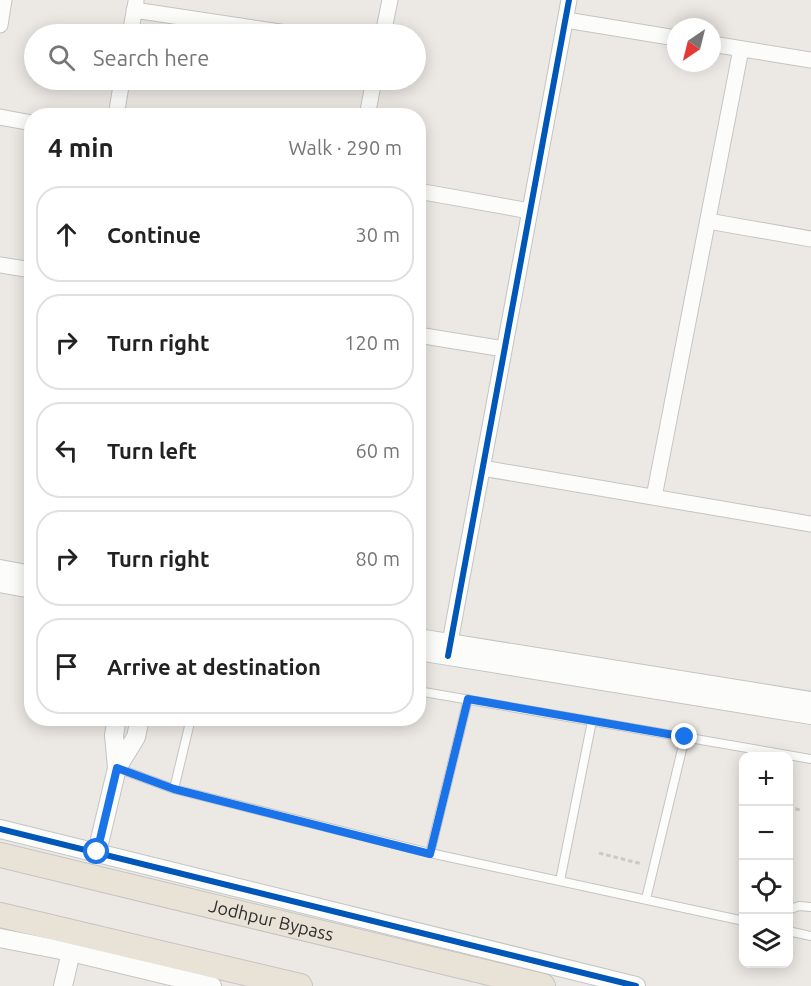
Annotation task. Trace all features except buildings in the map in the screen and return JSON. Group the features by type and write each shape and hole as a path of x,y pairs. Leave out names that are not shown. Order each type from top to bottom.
{"highway":[{"name":"Jodhpur Bypass","path":"0,855 543,986"},
{"path":"0,915 300,986"}],"street":[{"path":"0,24 4,0"},
{"path":"385,24 390,0"},
{"path":"449,649 569,0"},
{"path":"132,24 135,5 239,24"},
{"path":"566,20 667,37"},
{"path":"721,46 811,60"},
{"path":"654,497 741,49"},
{"path":"117,108 120,90"},
{"path":"369,108 372,90"},
{"path":"0,117 24,122"},
{"path":"426,192 530,211"},
{"path":"708,221 811,239"},
{"path":"0,265 24,269"},
{"path":"426,336 504,349"},
{"path":"482,468 811,524"},
{"path":"0,569 24,574"},
{"path":"0,583 24,588"},
{"path":"426,641 449,649 811,715"},
{"path":"426,650 449,649 811,701"},
{"path":"116,726 114,735 117,768"},
{"path":"97,852 117,768 136,737 138,726"},
{"path":"0,829 636,986"},
{"path":"0,938 70,956 212,986"},
{"path":"63,986 70,956"},
{"path":"70,956 164,986"}],"lane":[{"path":"426,692 811,759"},
{"path":"430,854 468,699"},
{"path":"560,881 592,721"},
{"path":"174,789 189,726"},
{"path":"646,900 652,867 685,737"},
{"path":"117,768 174,789 430,854 739,920"},
{"path":"793,908 799,906 811,907"},
{"path":"793,932 811,936"}],"path":[{"path":"793,808 801,810"},
{"path":"599,853 652,867"}],"cycle path":[{"path":"448,656 569,0"},
{"path":"0,829 636,986"}],"route":[{"path":"97,852 117,768 174,789 430,854 468,699 685,737"}]}
